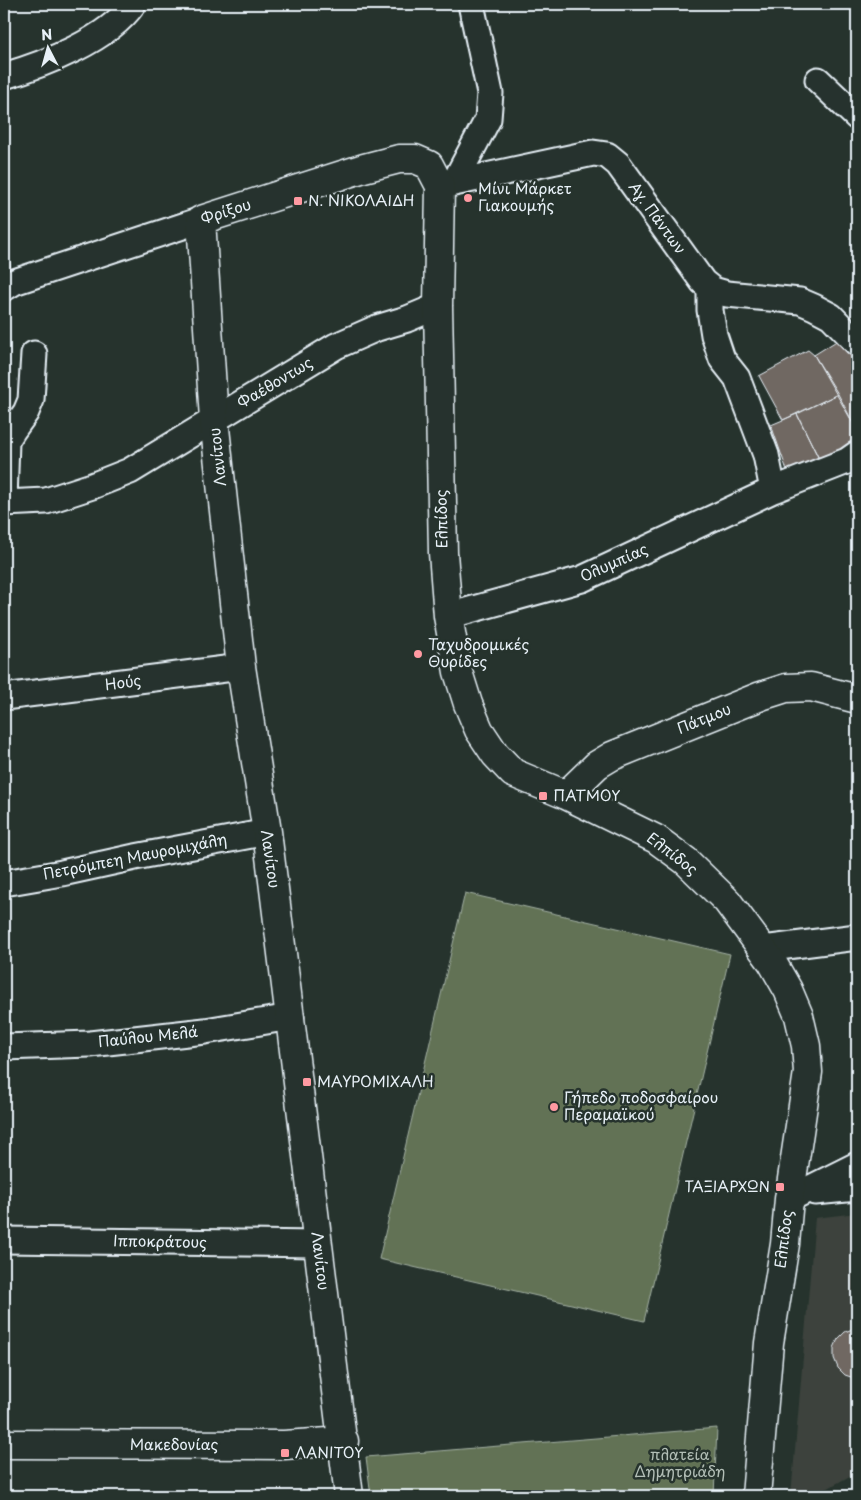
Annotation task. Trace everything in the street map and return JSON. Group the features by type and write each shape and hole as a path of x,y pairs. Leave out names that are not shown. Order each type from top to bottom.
{"street":[{"path":"4,76 24,70 81,45 106,30 126,14 133,4"},
{"path":"447,184 488,119 490,93 471,4"},
{"path":"818,80 857,117"},
{"name":"Αγ. Πάντων","path":"447,184 593,153 607,155 618,164 703,282 710,288"},
{"name":"Φρίξου","path":"4,288 14,282 201,220 364,168 399,159 415,159 429,164 447,184"},
{"name":"Ελπίδος","path":"447,184 438,306 443,553 448,616 458,672 468,704 479,730 495,754 513,773 566,795 656,838 686,861 727,901 763,949 788,990 799,1016 806,1046 808,1072 794,1197 769,1343 756,1496"},
{"name":"Λανίτου","path":"201,220 214,419 241,667 267,832 291,1017 317,1244 344,1442 349,1496"},
{"path":"773,490 766,456 737,378 722,359 714,335 710,310 710,288 727,294 800,301 831,316 857,343"},
{"name":"Φαέθοντως","path":"4,502 46,501 130,471 336,346 377,328 408,319 438,306"},
{"path":"4,502 6,441 26,412 31,400 34,354"},
{"name":"Ολυμπίας","path":"448,616 582,579 773,490 847,461 857,454"},
{"name":"Ηούς","path":"4,697 241,667"},
{"name":"Πάτμου","path":"566,795 597,765 612,756 786,688 811,687 857,699"},
{"name":"Πετρόμπεη Μαυρομιχάλη","path":"4,883 267,832"},
{"path":"763,949 857,937"},
{"name":"Παύλου Μελά","path":"4,1047 108,1042 205,1031 291,1017"},
{"path":"794,1197 857,1165"},
{"path":"794,1197 857,1188"},
{"name":"Ιπποκράτους","path":"4,1240 317,1244"},
{"name":"Μακεδονίας","path":"4,1444 284,1445 344,1442"}],"shaded area":[{"path":"857,1213 857,1472 814,1496 791,1496 815,1218"}],"green space":[{"name":"Γήπεδο ποδοσφαίρου Περαμαϊκού","path":"465,893 730,954 644,1321 379,1259"},
{"name":"πλατεία Δημητριάδη","path":"717,1428 714,1496 371,1496 366,1457"}],"building":[{"path":"4,247 8,247 11,272 4,272"},
{"path":"838,340 857,359 857,430 814,355"},
{"path":"808,350 814,355 838,394 783,420 759,376"},
{"path":"838,394 857,430 857,445 822,465 797,414"},
{"path":"797,414 822,465 789,476 771,425"},
{"path":"857,1328 857,1379 845,1375 838,1368 834,1358 834,1348 838,1339 845,1332"}],"place":[{"name":"Μίνι Μάρκετ Γιακουμής","path":"468,198"},
{"name":"Ν. ΝΙΚΟΛΑΙΔΗ","path":"298,201"},
{"name":"Ταχυδρομικές Θυρίδες","path":"418,654"},
{"name":"ΠΑΤΜΟΥ","path":"543,796"},
{"name":"ΜΑΥΡΟΜΙΧΑΛΗ","path":"307,1082"},
{"name":"Γήπεδο ποδοσφαίρου Περαμαϊκού","path":"554,1107"},
{"name":"ΤΑΞΙΑΡΧΩΝ","path":"780,1187"},
{"name":"ΛΑΝΙΤΟΥ","path":"285,1453"}]}
